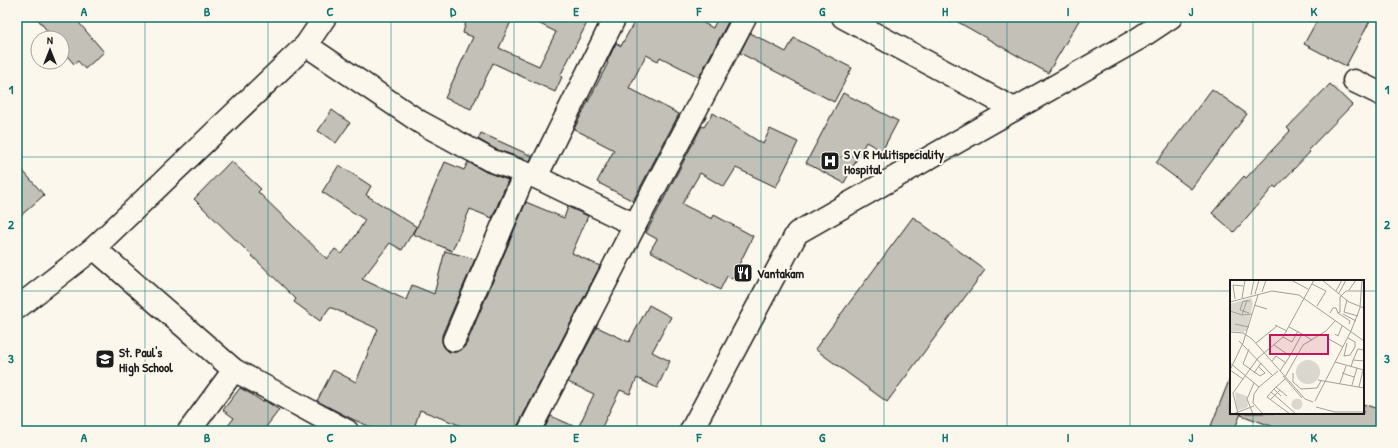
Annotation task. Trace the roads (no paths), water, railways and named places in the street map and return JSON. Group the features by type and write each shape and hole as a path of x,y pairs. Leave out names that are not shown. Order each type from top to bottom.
{"street":[{"path":"17,308 94,248 306,45 325,17"},
{"path":"454,340 530,175 615,17"},
{"path":"529,431 635,225 746,17"},
{"path":"843,17 1014,109"},
{"path":"691,431 797,233 1138,39 1171,17"},
{"path":"306,45 420,122 490,160 530,175 635,225"},
{"path":"1354,81 1381,94"},
{"path":"94,248 234,370 347,431"},
{"path":"189,431 234,370"}],"place":[{"name":"S V R Mulitispeciality Hospital","path":"830,161"},
{"name":"Vantakam","path":"743,273"},
{"name":"St. Paul's High School","path":"105,359"}]}
